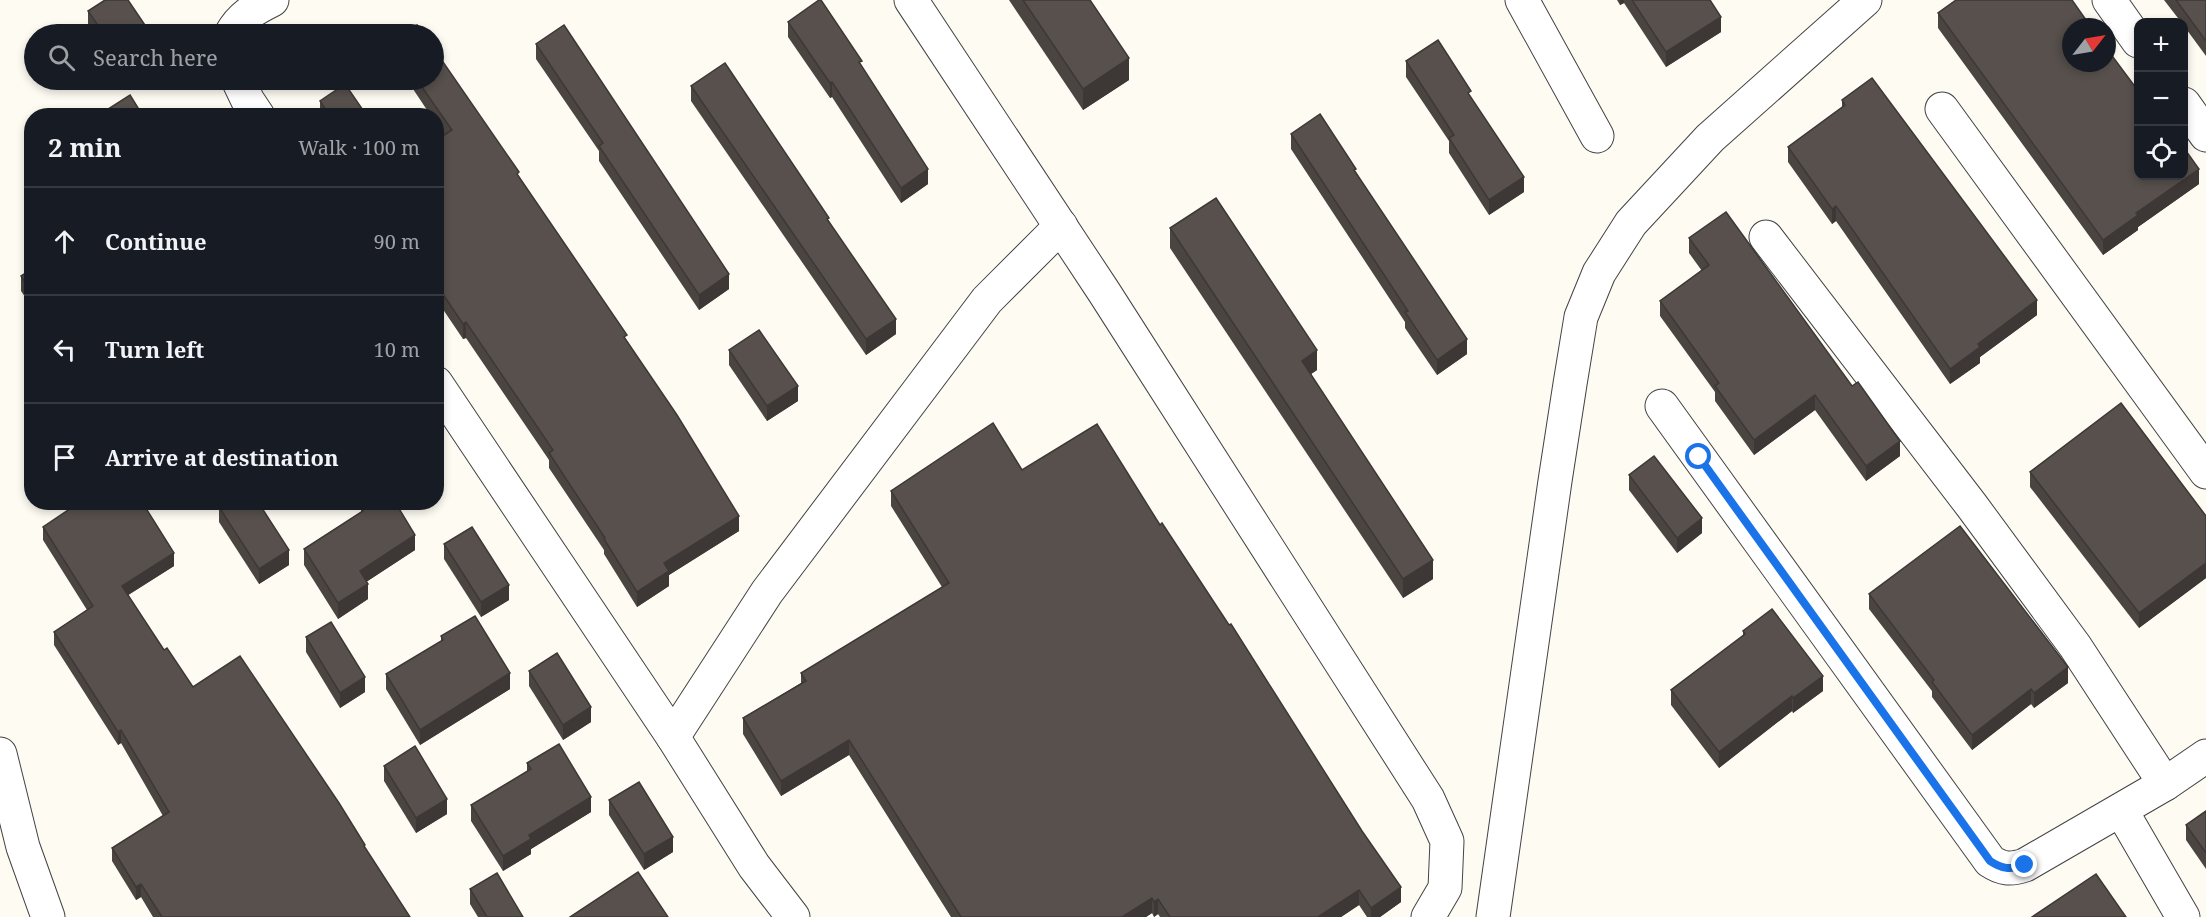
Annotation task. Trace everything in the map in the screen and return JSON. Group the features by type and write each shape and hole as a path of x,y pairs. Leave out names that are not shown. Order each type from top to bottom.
{"street":[{"path":"236,24 257,7 272,0"},
{"path":"911,0 1061,226 1428,799 1447,841 1445,888 1428,917"},
{"path":"1522,0 1598,136"},
{"path":"1494,917 1548,528 1581,317 1599,273 1631,223 1710,138 1865,0"},
{"path":"2109,0 2134,34"},
{"path":"243,90 253,108"},
{"path":"1942,109 2206,472"},
{"path":"2188,110 2206,135"},
{"path":"673,736 767,592 951,347 987,300 1061,226"},
{"path":"1766,237 1972,506 2075,645 2165,784"},
{"path":"444,395 673,736 754,866 792,916"},
{"path":"1662,406 1990,861 2001,868 2013,869 2025,865 2165,784 2206,756"},
{"path":"0,754 23,847 48,917"},
{"path":"2121,810 2183,917"}],"building":[{"path":"105,0 128,0 144,24 97,24 88,11"},
{"path":"819,0 862,61 859,62 928,169 901,188 832,82 830,83 788,22"},
{"path":"1023,0 1090,0 1129,58 1083,89"},
{"path":"1632,0 1710,0 1721,17 1666,52"},
{"path":"1956,0 2072,0 2085,18 2062,18 2062,72 2116,72 2116,61 2134,85 2134,180 2183,180 2136,213 2138,215 2103,240 1938,13"},
{"path":"2176,0 2206,0 2206,41"},
{"path":"564,25 729,274 699,295 599,146 603,143 536,44"},
{"path":"1438,40 1471,91 1468,93 1524,177 1489,200 1449,138 1454,135 1406,61"},
{"path":"444,63 627,335 624,337 677,415 739,516 664,563 669,571 637,592 605,538 549,453 553,450 466,322 463,324 444,296 444,135 452,130 444,119 444,108 437,108 424,90 444,90"},
{"path":"725,63 829,218 827,219 896,319 866,339 691,86"},
{"path":"1872,78 2037,300 1978,344 1980,347 1950,369 1836,206 1832,209 1788,147 1845,105 1842,100"},
{"path":"336,90 349,90 362,108 325,108 320,101"},
{"path":"130,95 138,108 110,108"},
{"path":"1320,114 1356,169 1354,170 1467,339 1437,360 1405,312 1408,311 1291,134"},
{"path":"2188,154 2199,169 2188,177"},
{"path":"1216,198 1317,350 1302,361 1433,560 1403,579 1170,228"},
{"path":"1726,212 1852,386 1858,382 1900,441 1866,466 1815,395 1754,440 1715,386 1719,383 1660,301 1709,265 1689,238"},
{"path":"759,330 798,386 767,406 729,350"},
{"path":"2121,403 2206,516 2206,563 2139,613 2030,472"},
{"path":"993,423 1022,470 1097,424 1160,525 1162,523 1229,625 1231,624 1362,831 1401,887 1371,908 1359,890 1318,917 1170,917 1158,899 1154,902 1152,898 1122,917 961,917 849,740 781,781 743,718 806,681 801,673 949,583 891,491"},
{"path":"1654,456 1702,518 1677,538 1629,475"},
{"path":"68,510 147,510 174,553 122,586 164,650 167,648 193,687 240,656 339,803 410,917 162,917 141,884 136,887 112,848 169,812 121,730 118,732 54,632 93,606 43,527"},
{"path":"221,510 263,510 289,550 259,569"},
{"path":"400,510 415,535 360,571 368,584 338,603 304,549 363,511"},
{"path":"1960,526 2068,667 2034,693 2031,689 1972,735 1869,594"},
{"path":"472,527 509,585 481,602 444,544"},
{"path":"1772,609 1823,676 1793,698 1792,696 1719,752 1671,690 1745,634 1743,631"},
{"path":"475,616 510,673 420,730 386,674 443,640 441,636"},
{"path":"331,622 365,677 340,693 306,637"},
{"path":"557,653 591,707 563,725 529,671"},
{"path":"559,744 591,797 529,835 531,839 503,856 471,805 531,769 527,763"},
{"path":"415,746 447,799 416,818 384,766"},
{"path":"639,782 673,837 644,854 609,800"},
{"path":"2206,811 2206,853 2186,825"},
{"path":"638,872 668,917 570,917"},
{"path":"497,873 523,917 487,917 470,889"},
{"path":"2096,874 2126,917 2032,917"}],"route":[{"path":"1699,457 1990,861 2001,868 2013,869 2025,865"}]}
